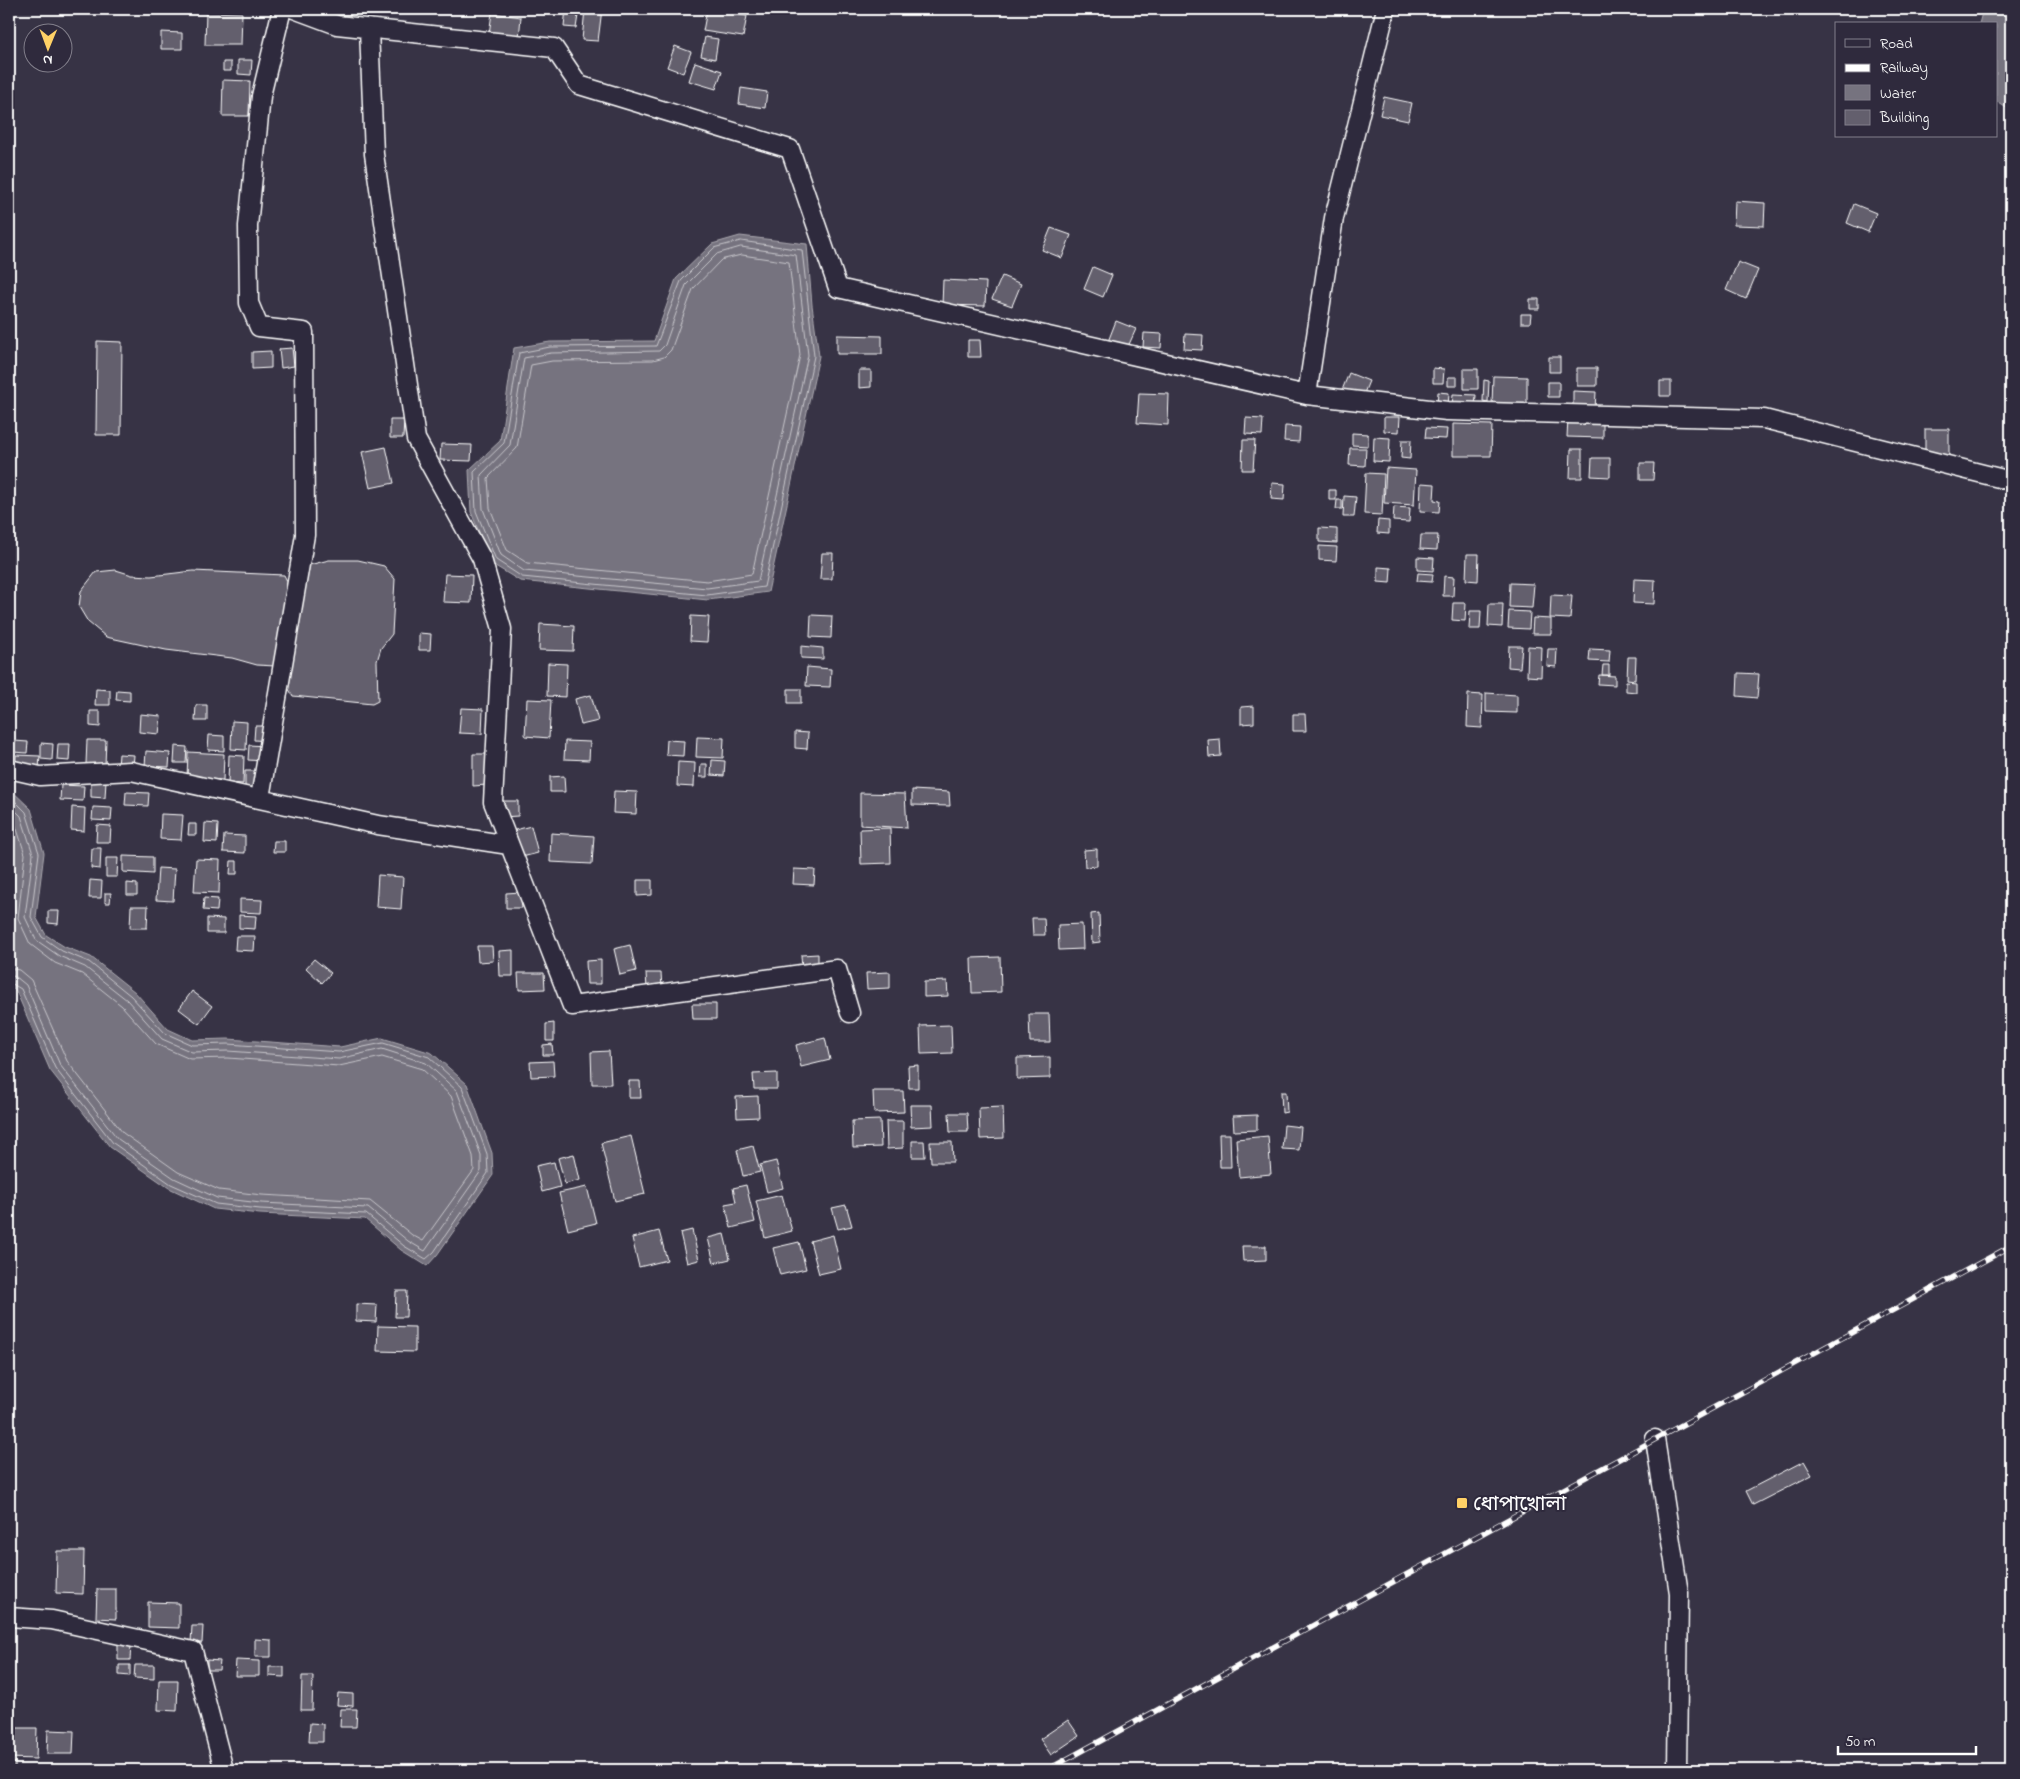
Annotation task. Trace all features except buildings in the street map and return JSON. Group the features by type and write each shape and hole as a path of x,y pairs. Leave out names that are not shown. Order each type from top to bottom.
{"street":[{"path":"260,798 305,536 304,332 259,327 249,303 248,226 261,96 282,9"},
{"path":"294,9 337,25 554,48 579,85 790,149 838,288 1307,395 1447,411 1764,420 2011,481"},
{"path":"1307,395 1334,218 1386,9"},
{"path":"369,29 374,154 416,439 482,559 502,629 493,802 572,1006 837,969 850,1013"},
{"path":"9,769 40,776 131,771 378,825 509,845"},
{"path":"1656,1440 1679,1593 1678,1770"},
{"path":"9,1617 52,1620 193,1651 224,1770"}],"water":[{"path":"1983,9 2011,9 2011,111 1998,102 1998,22 1980,22"},
{"path":"740,236 807,244 812,305 819,356 768,592 708,600 520,581 492,564 471,512 469,470 500,441 514,348 550,342 654,341 676,279 712,244"},
{"path":"9,788 31,809 44,853 36,917 46,935 65,947 91,957 135,992 168,1029 192,1040 228,1039 340,1047 382,1038 432,1053 467,1084 492,1153 493,1175 437,1255 427,1266 401,1250 365,1219 260,1214 214,1209 169,1188 110,1147 50,1070 16,991 9,985"}],"railway":[{"path":"1047,1770 2011,1246"}],"place":[{"name":"ধোপাখোলা","path":"1462,1503"}]}
